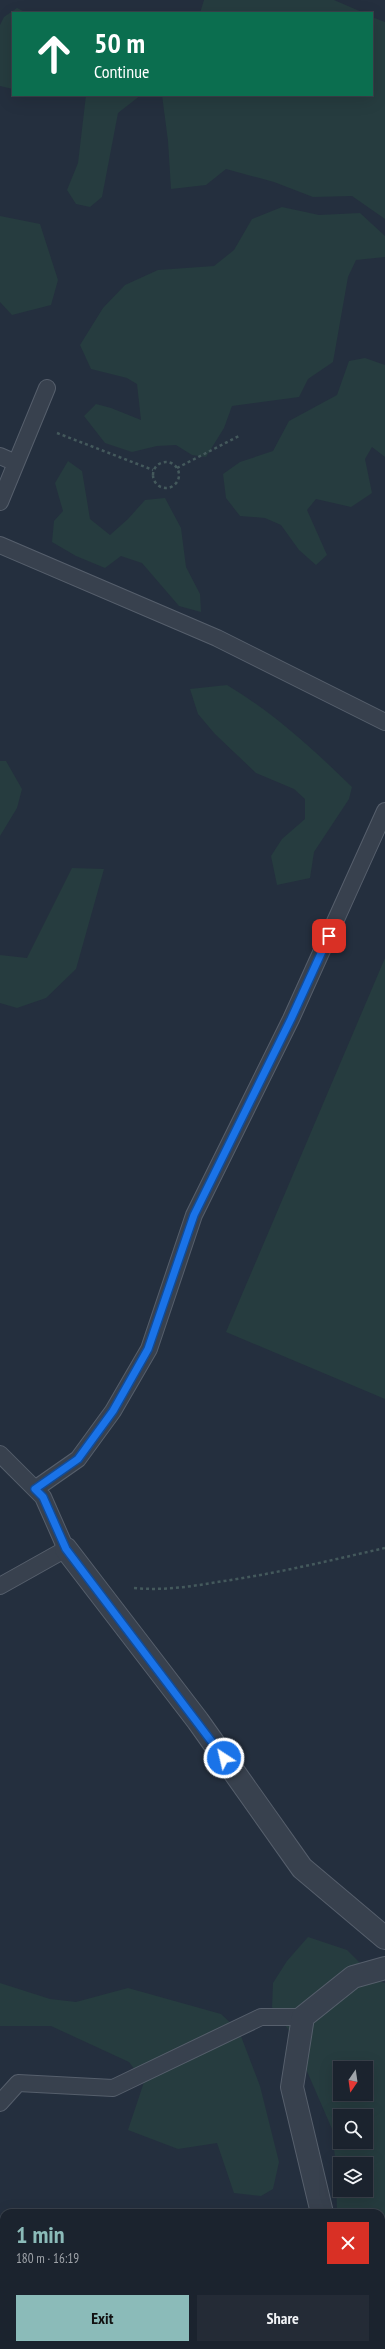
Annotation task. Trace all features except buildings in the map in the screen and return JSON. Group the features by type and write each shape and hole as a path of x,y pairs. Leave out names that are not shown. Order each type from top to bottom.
{"street":[{"path":"66,1549 198,1721 302,1868 385,1938"},
{"path":"321,2209 292,2087 303,2017 353,1977 385,1968"}],"lane":[{"path":"0,502 47,388"},
{"path":"0,456 16,463"},
{"path":"0,545 218,638 385,722"},
{"path":"35,1489 78,1459 113,1411 148,1349 194,1215 291,1019 385,811"},
{"path":"0,1454 43,1497 66,1549 0,1586"},
{"path":"0,2103 18,2083 113,2088 261,2017 303,2017"}],"path":[{"path":"32,423 153,470"},
{"path":"177,468 239,436"},
{"path":"162,461 173,462 177,468 180,471 178,482 170,489 159,487 152,478 153,470 162,461"},
{"path":"93,1585 157,1590 187,1587 277,1573 385,1548"}],"green space":[{"path":"204,0 334,0 362,12 200,12"},
{"path":"17,8 25,12 12,12 12,89 0,86 0,25 4,17"},
{"path":"373,17 385,22 385,219 352,196 313,197 274,182 226,169 206,185 171,189 168,141 162,96 373,96"},
{"path":"86,96 140,96 118,113 102,197 90,207 76,204 67,190 78,163"},
{"path":"282,207 319,215 360,213 385,236 385,257 356,260 348,277 333,362 308,379 299,397 232,406 224,428 206,457 192,455 176,445 157,446 132,452 105,443 84,416 96,404 111,408 141,420 137,384 127,378 91,369 80,345 103,308 125,285 158,270 214,266 234,250 252,219"},
{"path":"0,216 40,224 58,280 51,305 12,315 0,302"},
{"path":"365,358 385,365 385,457 372,447 365,459 372,493 351,507 316,499 307,510 327,555 316,565 299,550 281,525 265,518 240,516 226,498 223,474 240,462 273,451 289,421 337,395 349,361"},
{"path":"68,461 82,471 90,519 110,535 128,519 145,500 165,498 181,528 186,567 200,594 201,612 179,606 142,563 121,556 105,568 76,556 52,542 54,521 63,511 55,483"},
{"path":"227,685 261,707 292,732 352,787 349,799 314,852 310,878 277,885 271,856 282,839 305,819 305,799 294,789 256,773 215,734 198,714 190,689"},
{"path":"0,761 6,761 22,789 17,808 0,836"},
{"path":"72,868 104,869 76,969 46,998 17,1008 0,1003 0,955 27,958"},
{"path":"385,958 385,1399 226,1332"},
{"path":"308,1937 347,1950 378,1981 385,1983 385,2209 337,2209 337,2197 373,2197 373,2157 335,2157 334,2149 373,2149 373,2109 333,2109 333,2138 332,2129 290,2032 272,2007 273,1983 287,1961"},
{"path":"0,1983 50,1999 76,2002 128,1988 221,2014 239,2031 260,2086 279,2162 273,2189 261,2196 234,2193 217,2143 178,2149 128,2130 144,2082 129,2062 51,2026 0,2026"}],"route":[{"path":"224,1758 198,1721 66,1549 43,1497 35,1489 78,1459 113,1411 148,1349 194,1215 291,1019 329,936"}]}
